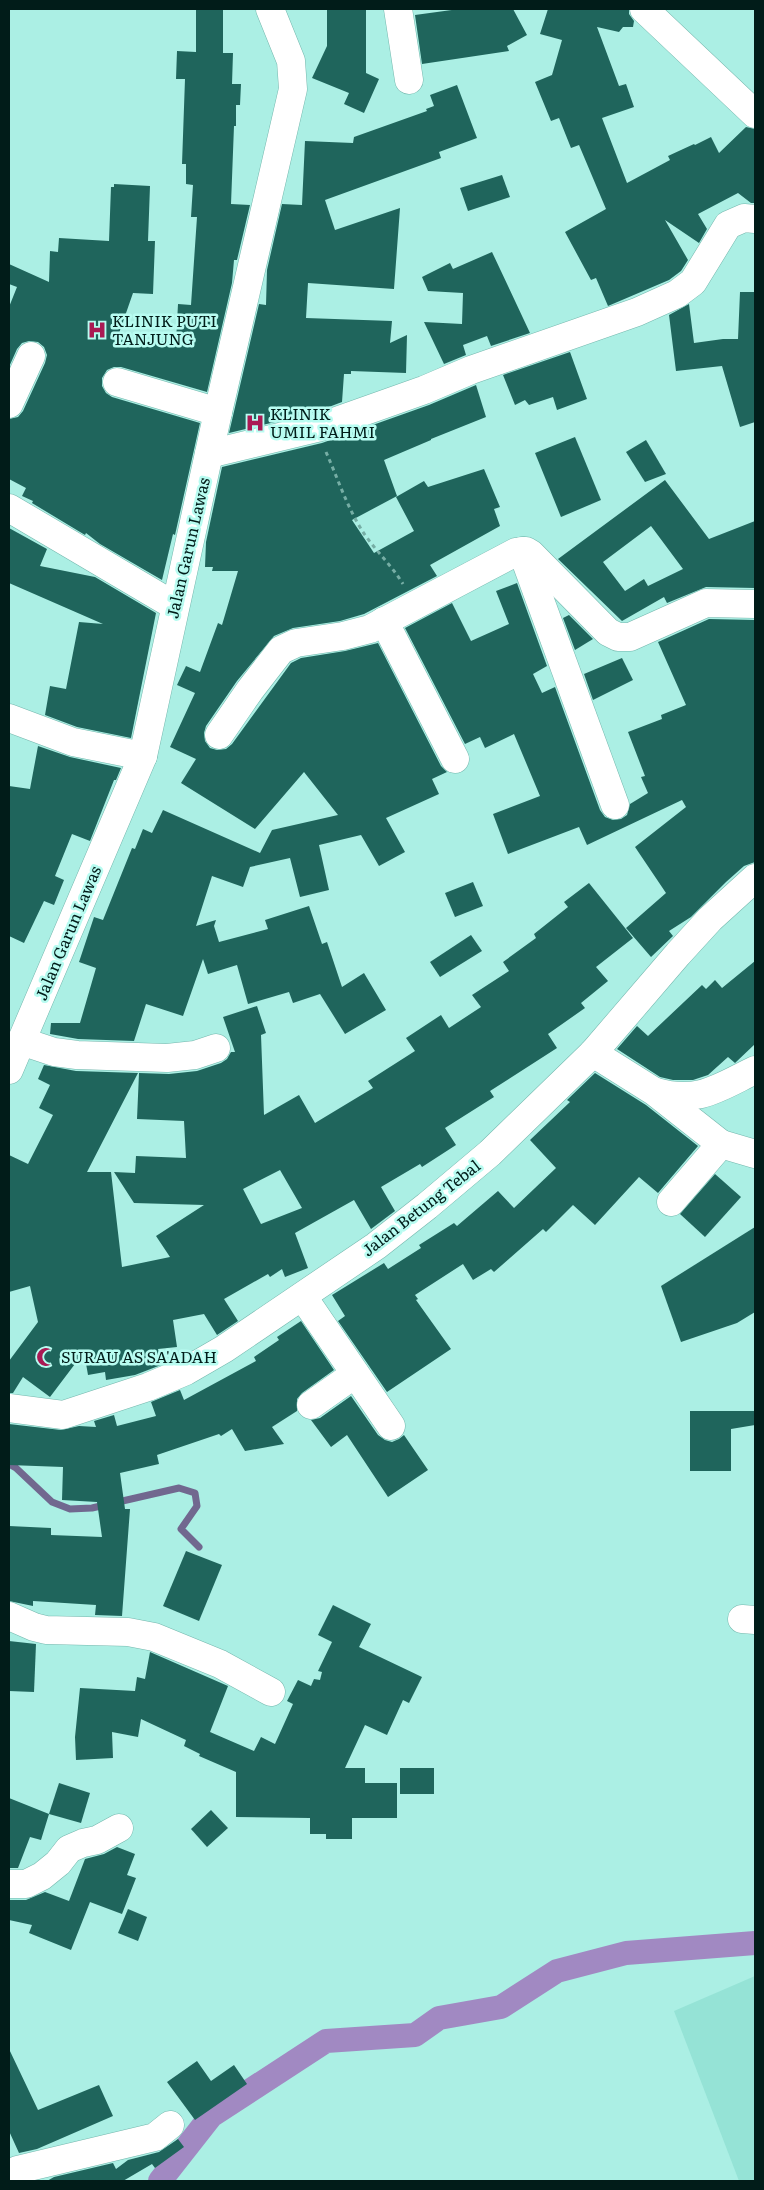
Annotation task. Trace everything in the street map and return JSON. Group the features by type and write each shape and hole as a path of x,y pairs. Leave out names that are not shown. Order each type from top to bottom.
{"street":[{"path":"398,9 409,80"},
{"path":"644,9 755,114"},
{"name":"Jalan Garun Lawas","path":"9,1070 143,756 218,412 293,89 291,61 274,12"},
{"path":"209,454 317,428 410,395 471,370 637,312 677,294 698,276 728,225 744,218 755,219"},
{"path":"9,404 31,356"},
{"path":"117,382 218,412"},
{"path":"9,508 175,606"},
{"path":"522,551 615,805"},
{"path":"219,735 281,650 296,642 343,636 370,629 522,551 532,554 608,632 618,637 630,637 706,603 755,604"},
{"path":"384,621 455,759"},
{"path":"9,718 73,742 143,756"},
{"name":"Jalan Betung Tebal","path":"9,1408 63,1415 148,1387 186,1371 205,1360 303,1297 428,1206 490,1153 593,1053 710,919 755,878"},
{"path":"21,1041 54,1052 77,1055 174,1057 195,1055 216,1048"},
{"path":"593,1053 655,1092 721,1144 755,1154"},
{"path":"655,1092 670,1096 693,1097 706,1094 755,1070"},
{"path":"671,1202 721,1144"},
{"path":"303,1297 392,1426"},
{"path":"311,1405 355,1374"},
{"path":"9,1616 28,1625 46,1630 122,1631 154,1637 220,1664 271,1692"},
{"path":"9,1884 26,1884 42,1876 58,1863 69,1850 83,1843 97,1840 119,1828"},
{"path":"12,2169 155,2137 170,2125"}],"path":[{"path":"317,428 364,534 393,568 416,604"}],"shaded area":[{"path":"755,1976 755,2181 739,2181 674,2011"}],"building":[{"path":"196,9 223,9 223,53 233,53 232,84 241,84 240,105 236,105 236,126 234,126 231,204 250,205 237,260 234,260 232,283 207,392 121,367 107,370 102,378 102,386 106,393 112,397 200,423 175,535 173,534 162,580 100,544 86,533 85,535 32,503 33,501 22,496 26,488 9,479 9,419 18,417 23,411 47,355 44,347 38,342 29,341 22,343 17,349 9,367 9,307 17,287 9,284 9,264 49,282 50,251 58,252 59,238 109,241 111,187 114,187 114,184 150,186 148,241 155,241 153,294 133,293 117,339 176,342 178,304 191,305 197,217 191,217 193,185 186,184 186,164 182,164 185,79 176,79 177,51 196,52"},
{"path":"327,9 366,9 366,73 379,79 364,113 344,104 349,93 312,78 327,46"},
{"path":"459,9 513,9 527,35 507,46 509,51 422,64 415,15"},
{"path":"548,9 629,9 629,14 634,21 633,27 623,27 619,32 597,27 619,86 626,84 634,107 602,118 627,183 670,160 668,156 694,144 711,137 719,153 746,127 755,129 755,203 751,203 738,193 698,214 707,229 699,243 665,220 688,260 681,271 669,280 608,306 596,278 591,280 565,232 606,209 579,145 571,148 559,118 551,121 535,82 552,75 562,40 540,34"},
{"path":"457,85 477,138 439,152 441,158 325,200 335,230 400,208 394,289 308,283 306,318 392,321 390,343 407,335 406,373 351,371 351,374 344,374 342,402 313,413 229,433 259,304 266,305 267,270 282,204 302,205 305,141 353,143 354,137 427,111 426,109 434,106 430,95"},
{"path":"502,175 510,197 468,211 460,188"},
{"path":"492,252 530,333 491,346 487,336 463,345 466,355 444,364 424,322 462,324 463,293 428,291 422,277 450,263 453,269"},
{"path":"740,292 755,292 755,422 740,427 722,366 676,371 669,315 689,304 694,343 738,339"},
{"path":"570,352 587,399 557,410 553,397 529,405 525,400 515,405 503,375"},
{"path":"476,385 486,417 384,460 397,496 352,520 374,553 414,531 396,497 424,481 428,487 484,469 500,507 494,509 500,526 430,565 437,576 364,614 340,621 293,628 274,636 237,681 206,726 204,733 205,741 210,748 217,750 226,749 232,744 291,663 301,658 345,651 378,643 441,766 447,772 432,779 439,794 386,818 405,852 379,866 361,835 319,845 329,890 300,897 290,858 250,867 243,887 212,876 196,926 216,920 214,926 219,942 268,929 265,920 309,906 322,944 327,942 342,987 364,973 386,1010 345,1034 320,994 293,1003 289,992 248,1004 237,965 208,974 203,959 183,1016 146,1004 134,1041 78,1039 50,1034 51,1023 80,1023 96,968 79,962 94,917 103,920 132,848 135,849 143,829 152,833 163,810 260,853 272,830 338,815 304,772 255,829 181,783 196,759 170,747 195,693 177,685 186,666 200,672 218,623 222,625 238,571 212,571 213,567 205,567 206,542 222,467 322,443 429,405"},
{"path":"575,437 601,500 561,517 535,453"},
{"path":"646,440 666,474 645,482 626,452"},
{"path":"665,480 709,539 755,521 755,588 706,587 667,603 664,597 622,621 558,559","holes":["651,526 683,569 648,586 644,579 625,591 603,562"]},
{"path":"9,528 47,549 40,566 95,577 156,613 131,738 77,727 45,715 50,686 66,689 79,622 103,624 9,583"},
{"path":"517,583 547,666 533,674 542,693 555,687 600,810 605,817 613,820 621,819 627,815 630,804 648,793 641,777 645,776 628,732 662,719 661,715 686,705 658,642 709,619 755,620 755,862 744,866 691,917 669,931 673,936 651,957 626,928 666,893 635,847 686,807 682,800 587,845 579,827 508,854 493,814 540,796 514,734 485,748 480,737 465,744 405,628 452,603 471,641 509,624 496,591"},
{"path":"569,615 593,639 575,650 563,618"},
{"path":"622,658 633,680 593,700 584,674"},
{"path":"38,746 70,757 121,768 116,780 114,780 90,841 72,834 55,876 64,880 54,905 44,901 24,943 9,936 9,786 30,789"},
{"path":"473,882 483,906 455,917 445,893"},
{"path":"589,883 633,938 596,967 608,981 581,1003 585,1008 548,1034 557,1048 490,1091 494,1097 445,1128 456,1145 422,1167 420,1164 381,1187 395,1211 371,1229 354,1200 295,1233 308,1268 285,1277 282,1269 270,1277 268,1274 224,1299 238,1321 217,1335 204,1314 173,1320 177,1347 158,1349 161,1365 135,1375 106,1380 105,1372 88,1375 84,1352 50,1397 23,1377 13,1393 9,1393 9,1361 38,1322 30,1286 9,1292 9,1155 28,1164 53,1115 39,1108 50,1085 38,1079 44,1065 76,1071 138,1073 87,1172 111,1172 122,1267 170,1257 156,1236 204,1205 134,1203 114,1172 135,1173 136,1156 186,1158 184,1121 137,1119 139,1073 169,1074 197,1071 221,1063 227,1059 231,1052 235,1052 223,1017 257,1006 266,1033 261,1035 264,1115 299,1095 315,1123 373,1088 368,1081 415,1051 406,1038 441,1015 449,1028 481,1007 472,995 509,971 503,962 536,938 534,934 568,907 564,902","holes":["280,1170 302,1208 261,1224 243,1189"]},
{"path":"471,935 482,951 440,977 430,962"},
{"path":"755,961 755,1044 735,1063 728,1057 708,1075 693,1080 673,1080 660,1077 617,1049 637,1026 648,1036 702,985 706,989 715,980 722,988"},
{"path":"595,1073 646,1105 698,1146 658,1193 639,1177 595,1225 573,1205 546,1232 543,1229 494,1272 491,1269 473,1280 463,1264 415,1295 418,1299 416,1300 451,1349 387,1392 338,1321 345,1316 332,1295 384,1263 388,1269 421,1248 419,1245 454,1223 457,1226 498,1191 514,1208 556,1168 530,1140 570,1102 567,1100"},
{"path":"715,1174 741,1197 705,1237 680,1214"},
{"path":"755,1227 755,1312 737,1323 681,1342 661,1286"},
{"path":"301,1321 334,1370 302,1393 297,1399 297,1411 272,1427 284,1444 245,1451 232,1429 221,1436 219,1434 157,1455 159,1464 120,1473 125,1509 130,1509 122,1616 95,1615 96,1605 33,1601 33,1606 9,1601 9,1526 51,1528 51,1535 102,1537 97,1502 62,1500 63,1467 9,1465 9,1424 61,1430 79,1426 96,1427 94,1421 114,1415 117,1426 156,1416 151,1402 180,1390 184,1400 256,1361 254,1357 279,1340 277,1337"},
{"path":"351,1396 378,1435 392,1442 404,1435 428,1470 388,1497 347,1435 331,1447 311,1420 320,1418"},
{"path":"690,1411 755,1411 755,1425 731,1429 731,1471 690,1471"},
{"path":"186,1551 222,1565 199,1621 163,1606"},
{"path":"333,1605 371,1624 359,1647 422,1677 409,1703 403,1700 387,1735 365,1725 345,1768 365,1768 365,1783 397,1783 397,1818 352,1818 352,1839 326,1839 326,1834 310,1834 310,1818 236,1817 236,1772 199,1756 200,1754 184,1746 186,1740 141,1719 138,1737 112,1732 113,1758 76,1760 75,1737 80,1688 135,1691 137,1677 145,1679 150,1652 228,1686 210,1732 254,1751 261,1737 275,1744 293,1704 287,1701 298,1680 311,1686 314,1679 320,1680 322,1672 318,1671 332,1642 318,1635"},
{"path":"9,1641 36,1644 34,1692 9,1691"},
{"path":"400,1768 434,1768 434,1794 400,1794"},
{"path":"59,1783 90,1793 81,1823 49,1814"},
{"path":"9,1798 49,1814 41,1840 30,1837 18,1868 9,1868"},
{"path":"211,1810 228,1828 207,1847 191,1829"},
{"path":"117,1847 135,1854 127,1875 136,1878 122,1914 90,1902 71,1950 29,1933 32,1925 9,1920 9,1900 26,1900 45,1892 69,1901 85,1859 104,1854"},
{"path":"128,1909 147,1917 138,1941 118,1933"},
{"path":"9,2049 38,2110 99,2085 113,2116 37,2149 19,2153 9,2131"},
{"path":"197,2061 211,2081 234,2065 247,2084 195,2120 167,2082"},
{"path":"178,2139 184,2147 155,2168 152,2164 123,2181 47,2181 54,2177 113,2163 116,2169 128,2160 159,2152"}],"waterway":[{"path":"9,1464 16,1468 52,1502 70,1509 92,1508 179,1488 195,1493 197,1506 181,1529 199,1547"},
{"path":"160,2181 211,2116 326,2041 415,2035 439,2018 501,2007 557,1971 626,1953 755,1943"}],"place":[{"name":"KLINIK PUTI TANJUNG","path":"97,330"},
{"name":"KLINIK UMIL FAHMI","path":"255,423"},
{"name":"SURAU AS SA'ADAH","path":"46,1357"}]}
